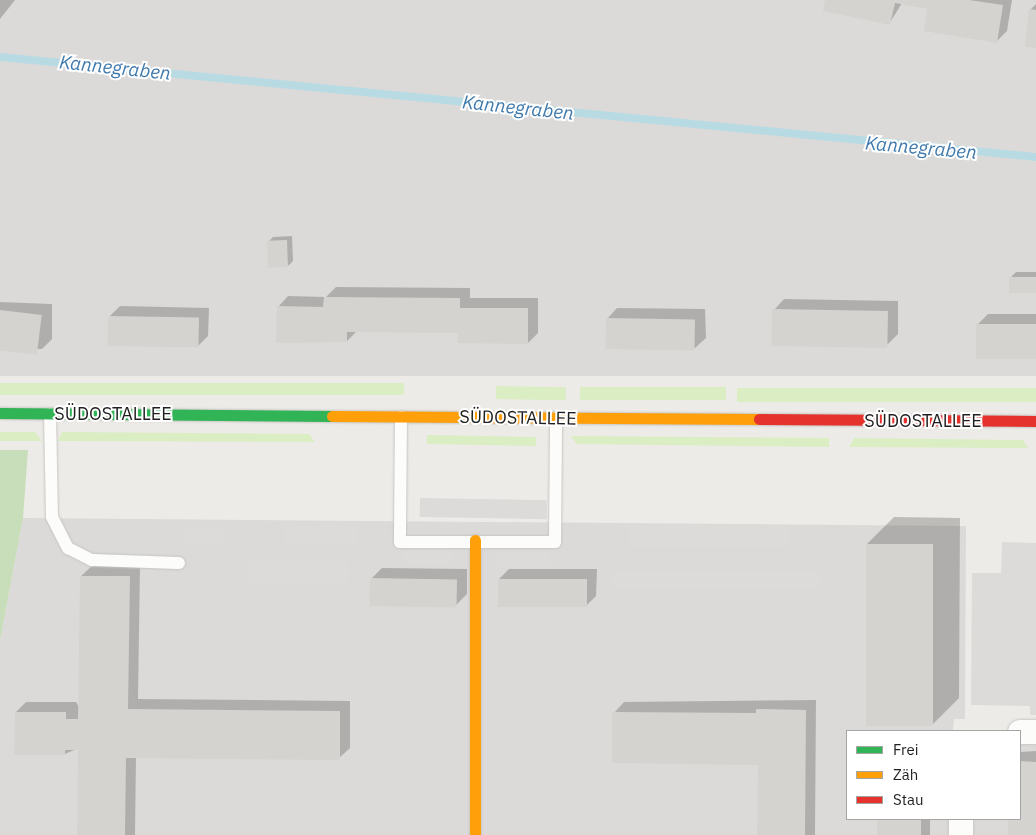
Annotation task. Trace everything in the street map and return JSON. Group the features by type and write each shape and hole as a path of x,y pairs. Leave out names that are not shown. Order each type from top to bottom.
{"street":[{"name":"SÜDOSTALLEE","path":"0,414 1036,422"},
{"path":"475,540 475,835"},
{"path":"1021,732 1036,732"},
{"path":"961,820 961,835"}],"lane":[{"path":"50,414 52,517 68,548 92,560 180,562"},
{"path":"401,417 400,542 475,540 555,542 556,418"}],"shaded area":[{"path":"0,0 1036,0 1036,376 0,376"},
{"path":"420,498 547,500 547,519 420,517"},
{"path":"23,518 966,526 965,719 954,719 953,730 846,730 846,820 1021,820 1021,742 1036,742 1036,835 0,835 0,641"},
{"path":"630,525 789,525 789,547 630,547"},
{"path":"184,526 224,526 224,544 184,544"},
{"path":"286,526 357,526 357,544 286,544"},
{"path":"1002,542 1036,543 1036,715 1030,715 1030,706 971,705 972,573 1001,573"},
{"path":"403,551 452,551 452,565 403,565"},
{"path":"497,552 550,552 550,566 497,566"},
{"path":"248,562 348,562 348,583 248,583"},
{"path":"611,572 820,572 820,588 611,588"}],"green space":[{"path":"0,383 404,383 404,395 0,395"},
{"path":"496,386 566,387 566,400 496,399"},
{"path":"580,387 726,387 726,400 580,400"},
{"path":"737,388 1036,388 1036,402 737,402"},
{"path":"0,432 35,432 42,441 0,441"},
{"path":"62,432 309,434 315,442 58,441"},
{"path":"427,435 536,437 536,446 427,444"},
{"path":"571,436 829,438 829,447 577,444"},
{"path":"854,438 1023,440 1028,448 849,447"},
{"path":"0,450 28,450 23,518 0,641"}],"building":[{"path":"825,0 969,0 1003,5 997,43 924,31 927,9 895,3 890,25 823,11"},
{"path":"1029,9 1036,10 1036,48 1025,47"},
{"path":"287,240 288,267 268,268 267,241"},
{"path":"1009,277 1036,277 1036,293 1009,293"},
{"path":"324,297 460,298 460,308 528,308 528,344 458,343 458,333 347,332 347,342 276,343 277,306 323,307"},
{"path":"772,309 888,311 887,348 771,346"},
{"path":"0,310 42,315 37,355 0,350"},
{"path":"108,316 199,318 198,348 107,346"},
{"path":"606,318 695,320 694,351 605,349"},
{"path":"976,324 1036,324 1036,359 976,359"},
{"path":"866,544 933,544 933,726 866,726"},
{"path":"80,576 130,576 128,709 340,711 340,760 126,758 125,835 77,835 78,750 65,750 65,755 14,755 15,712 66,712 66,719 78,719"},
{"path":"370,578 457,580 456,608 370,606"},
{"path":"498,579 587,579 587,607 498,607"},
{"path":"756,709 806,710 805,835 757,835 758,765 612,763 612,712 756,713"},
{"path":"1021,761 1036,762 1036,835 1008,835 1008,820 1021,820"},
{"path":"877,820 921,820 921,835 877,835"}],"waterway":[{"name":"Kannegraben","path":"0,57 1036,157"}],"traffic: fast":[{"path":"0,413 332,416"}],"traffic: slow":[{"path":"332,416 759,419"},
{"path":"475,540 475,835"}],"traffic: jam":[{"path":"759,419 1036,421"}]}
